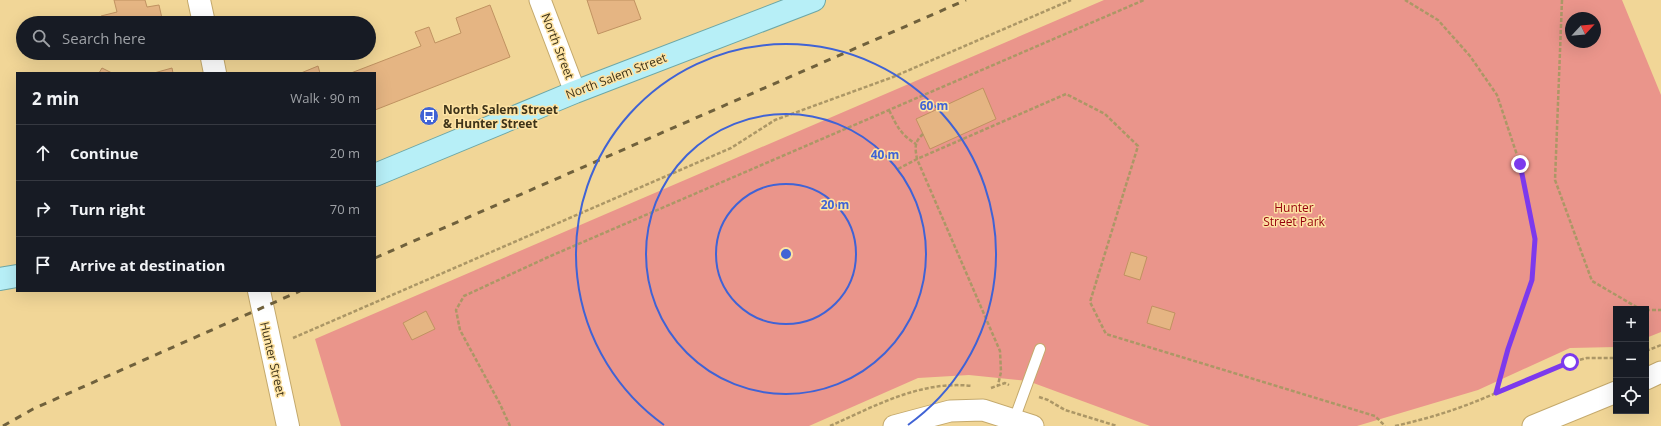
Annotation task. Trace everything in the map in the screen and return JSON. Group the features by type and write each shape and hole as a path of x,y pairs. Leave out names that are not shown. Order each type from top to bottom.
{"main road":[{"name":"North Salem Street","path":"376,175 575,92 814,0"},
{"path":"0,279 16,276"}],"street":[{"path":"199,0 202,16"},
{"name":"North Street","path":"540,0 575,92"},
{"path":"212,60 215,72"},
{"name":"Hunter Street","path":"259,292 270,348 288,426"},
{"path":"1648,378 1661,372"},
{"path":"1532,426 1613,393"},
{"path":"894,426 950,411 983,410 1024,423"}],"lane":[{"path":"1024,423 1040,350"}],"path":[{"path":"270,348 732,148 775,120 893,77 1071,0"},
{"path":"510,426 500,404 460,330 456,310 464,296 554,255 1144,0"},
{"path":"1405,0 1438,20 1470,56 1497,95 1520,164 1535,239 1532,280 1508,349 1496,393"},
{"path":"1562,0 1555,180 1592,281 1635,306"},
{"path":"898,169 917,159 1066,94 1106,114 1138,146 1090,302 1106,334 1375,416 1385,426"},
{"path":"889,110 897,128 906,138 916,144"},
{"path":"923,134 917,140 915,148 917,159 1000,351 1001,372 998,386"},
{"path":"1649,310 1661,310"},
{"path":"1649,350 1661,345"},
{"path":"1395,426 1435,417 1462,408 1570,362 1587,358 1613,358"}],"green space":[{"name":"Hunter Street Park","path":"1104,0 1622,0 1661,95 1661,332 1649,337 1649,306 1613,306 1613,347 1570,348 1478,390 1357,426 1150,426 1028,381 969,375 918,378 809,426 341,426 315,339"}],"building":[{"path":"114,0 145,0 147,7 159,5 161,16 101,16 117,12"},
{"path":"587,0 634,0 641,19 598,34"},
{"path":"490,5 510,57 376,110 376,72 354,72 421,46 415,32 429,27 435,43 461,33 456,18"},
{"path":"318,66 320,72 303,72"},
{"path":"102,68 110,72 100,72"},
{"path":"172,68 173,72 158,72"},
{"path":"983,88 996,119 930,149 916,119"},
{"path":"1131,252 1147,257 1140,280 1124,275"},
{"path":"1152,306 1175,313 1170,330 1147,323"},
{"path":"426,311 435,329 412,340 403,323"}],"railway":[{"path":"376,258 966,0"},
{"path":"3,426 33,409 298,292"}],"place":[{"name":"North Salem Street & Hunter Street","path":"429,116"}],"route":[{"path":"1520,164 1535,239 1532,280 1508,349 1496,393 1570,362"}]}
